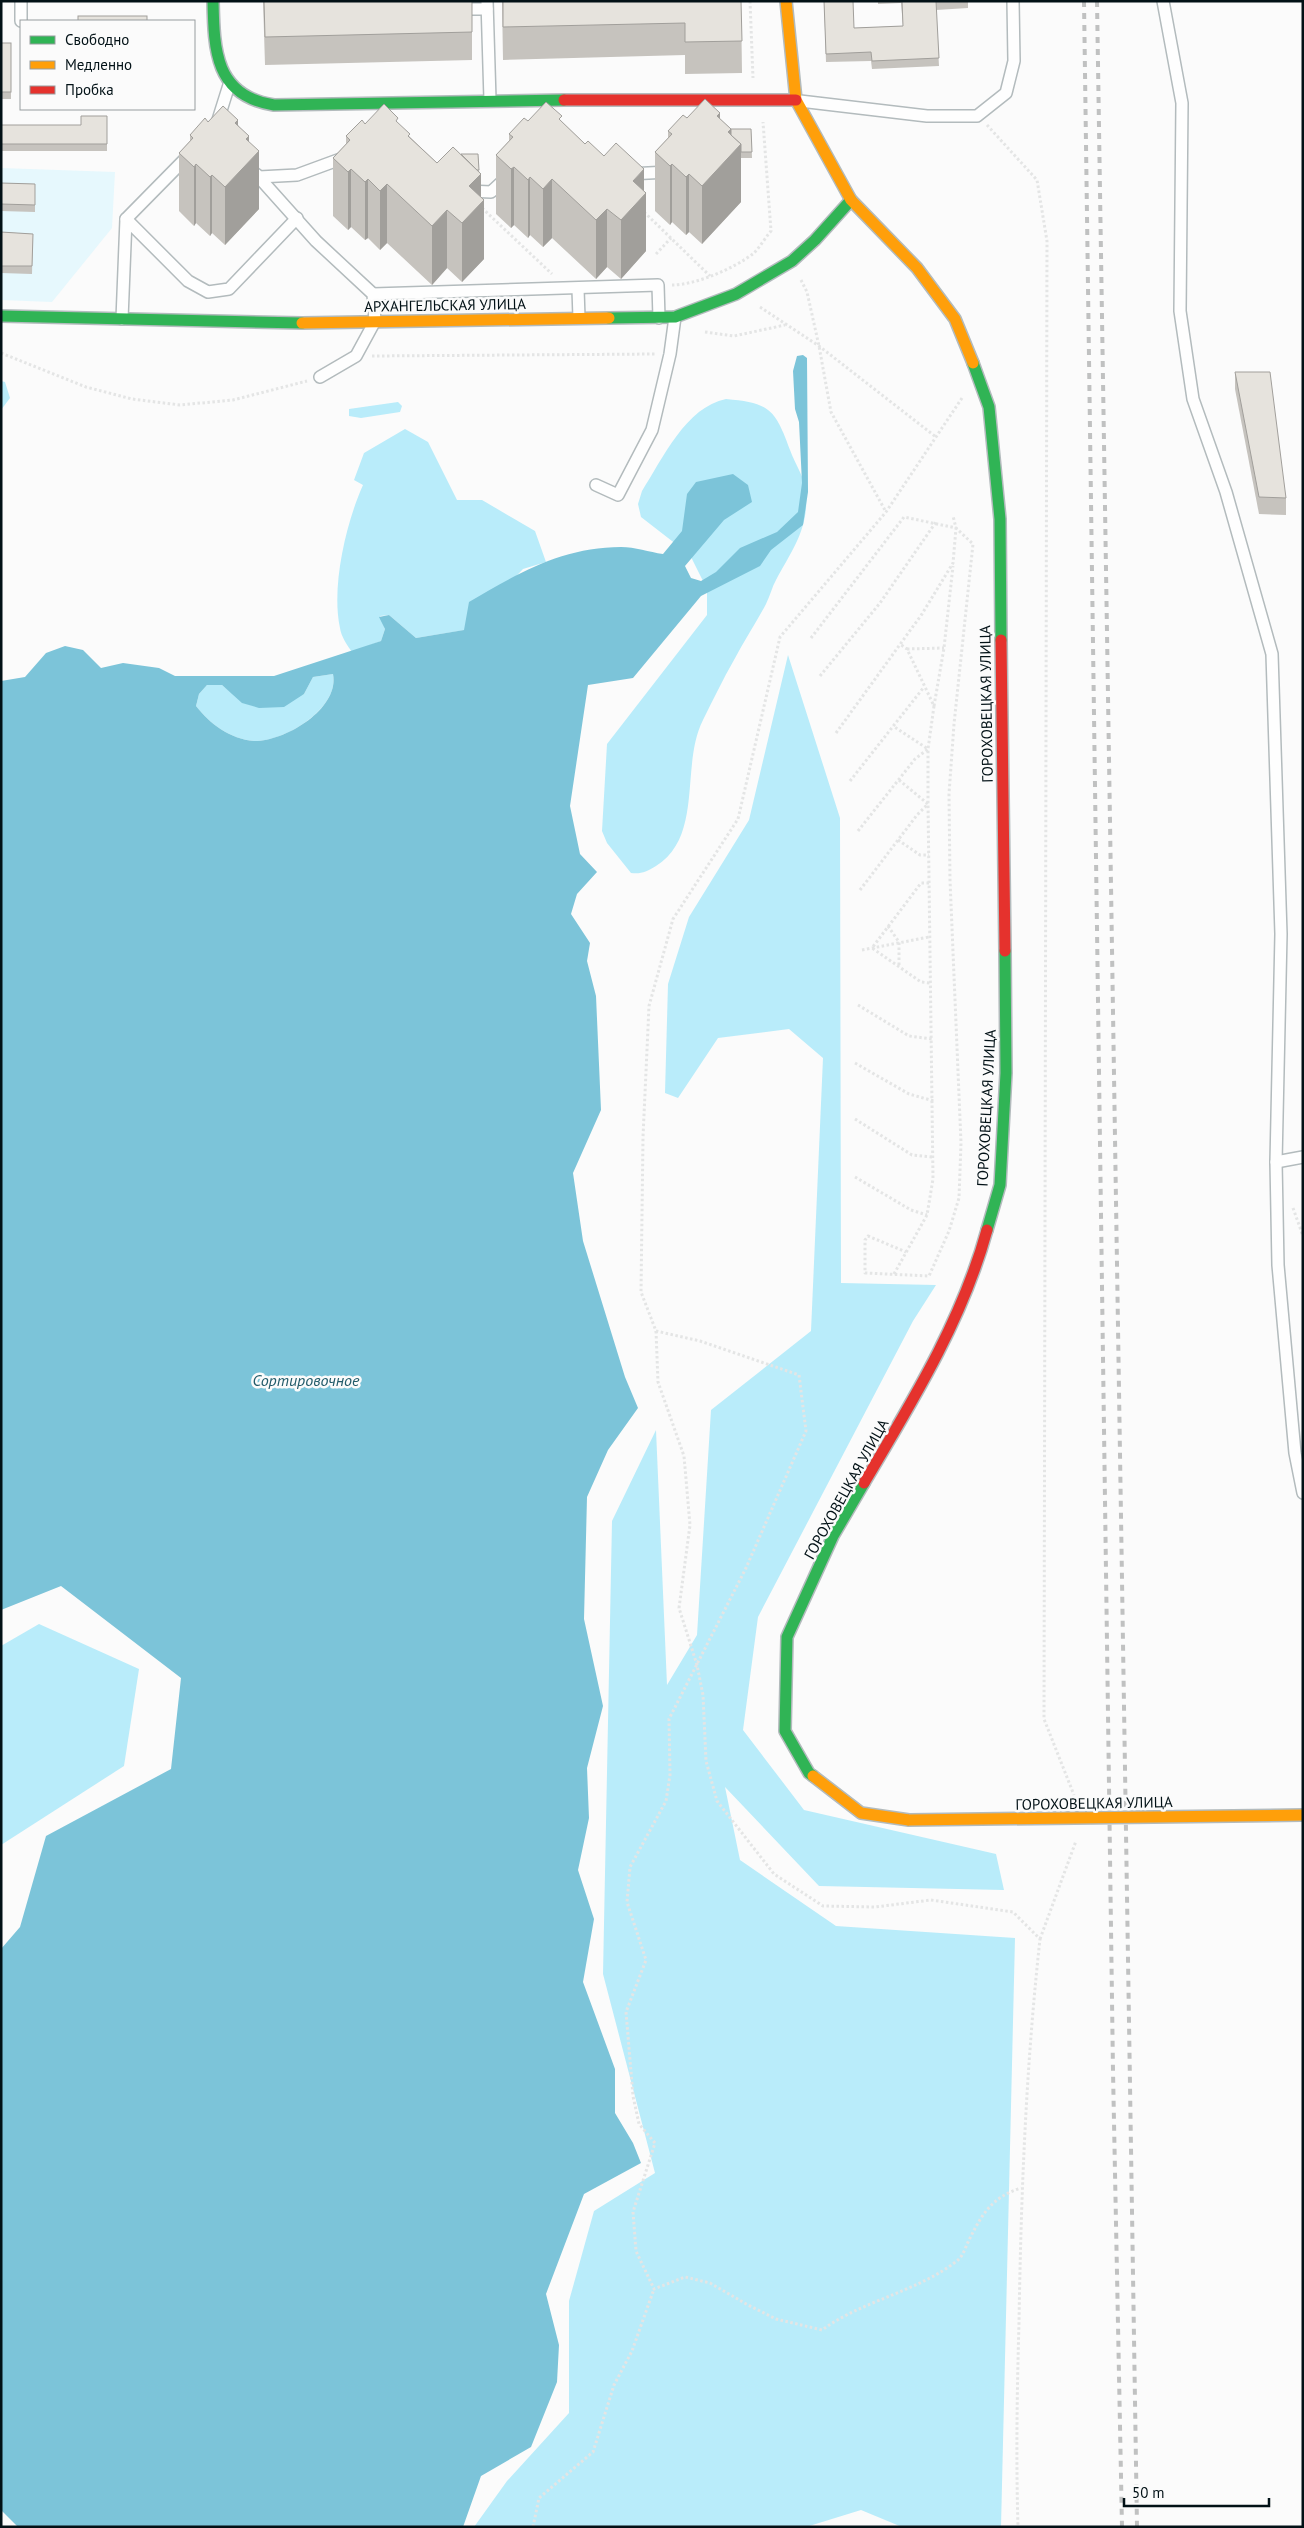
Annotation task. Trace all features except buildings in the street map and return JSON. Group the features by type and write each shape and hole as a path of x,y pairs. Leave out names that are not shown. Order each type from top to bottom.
{"street":[{"path":"213,1 214,39 218,62 230,84 250,100 274,105 388,107 490,100 547,104 709,99 796,100"},
{"name":"ГОРОХОВЕЦКАЯ УЛИЦА","path":"786,1 796,100 850,200 916,268 955,319 978,374 989,407 1000,519 1006,1072 1000,1185 978,1264 932,1367 833,1536 787,1637 784,1683 785,1731 809,1773 861,1813 909,1820 1303,1815"},
{"name":"АРХАНГЕЛЬСКАЯ УЛИЦА","path":"1,316 278,323 675,318 708,308 792,260 825,230 850,200"}],"lane":[{"path":"21,1 21,20"},
{"path":"796,100 928,116 977,116 1006,93 1014,61 1013,1"},
{"path":"1164,1 1182,103 1180,311 1193,399 1226,492 1272,654 1281,934 1276,1162 1278,1265 1295,1453 1303,1493"},
{"path":"448,9 488,5 490,100"},
{"path":"215,129 230,84"},
{"path":"708,115 709,99"},
{"path":"122,319 126,219 194,150"},
{"path":"259,177 297,175 358,153"},
{"path":"246,163 316,241 373,294 375,321 356,356 320,377"},
{"path":"617,175 672,172 678,165"},
{"path":"460,191 492,192 513,172"},
{"path":"126,219 188,281 208,292 229,289 297,218"},
{"path":"373,294 658,285 659,318"},
{"path":"574,289 579,318"},
{"path":"596,486 618,495 652,430 670,354 675,318"},
{"path":"1276,1162 1303,1157"}],"path":[{"path":"658,285 681,285 697,282 710,276 755,252 771,231 762,99 752,76 750,1"},
{"path":"977,116 1037,180 1047,241 1044,1719 1075,1801"},
{"path":"460,191 574,289"},
{"path":"643,210 710,276"},
{"path":"656,254 671,238"},
{"path":"792,260 807,292 831,412 886,512"},
{"path":"739,292 819,346 936,437"},
{"path":"699,329 707,333 734,336 785,324"},
{"path":"1,353 86,387 132,399 180,405 233,400 320,377"},
{"path":"356,356 670,354"},
{"path":"978,374 886,512 780,637 738,819 673,919 649,1006 643,1137 641,1292 656,1331 658,1382 684,1456 690,1525 679,1608 697,1665 703,1695 706,1761 717,1801 774,1874 823,1906 876,1907 931,1900 1013,1912 1040,1939"},
{"path":"894,1274 927,1215 932,1196 934,1101 929,937 928,749 944,648 956,528 953,516"},
{"path":"811,638 904,517 936,522 956,528 973,544 954,724 949,794 950,880 961,1143 959,1198 950,1231 929,1276 865,1273 865,1240 868,1236 872,1236 906,1252"},
{"path":"820,676 880,603 936,522"},
{"path":"836,733 922,614 953,563"},
{"path":"900,644 907,649 934,706"},
{"path":"907,649 944,648"},
{"path":"850,781 924,687"},
{"path":"893,726 928,749"},
{"path":"858,831 915,759 928,749"},
{"path":"899,780 928,804"},
{"path":"860,890 928,804"},
{"path":"898,840 920,855 929,855"},
{"path":"872,948 921,883 929,883"},
{"path":"888,926 899,942 899,967"},
{"path":"862,950 929,937"},
{"path":"872,948 921,982 930,982"},
{"path":"858,1005 909,1036 932,1039"},
{"path":"855,1063 909,1094 934,1101"},
{"path":"855,1119 912,1155 933,1157"},
{"path":"855,1177 911,1210 927,1215"},
{"path":"533,2527 540,2498 592,2452 614,2385 632,2351 654,2289 636,2250 633,2212 655,2143 639,2124 633,2096 626,2012 646,1960 628,1902 630,1867 666,1801 670,1775 669,1718 746,1568 806,1431 798,1375 700,1341 656,1331"},
{"path":"1018,2527 1016,2470 1021,2188 1030,2032 1040,1939 1074,1851 1077,1835"},
{"path":"654,2289 685,2277 710,2283 776,2319 822,2330 879,2300 920,2282 960,2259 980,2219 1003,2194 1021,2188"}],"shaded area":[{"path":"1,168 115,172 112,228 52,302 1,300"},
{"path":"1,381 5,382 10,398 1,410"},
{"path":"726,399 762,406 775,417 804,482 806,492 805,517 798,539 766,604 730,667 703,720 696,738 686,818 680,837 671,853 656,866 644,872 631,873 607,843 602,831 607,744 707,615 707,589 690,555 641,517 638,504 642,491 667,449 687,423 712,404"},
{"path":"398,402 402,406 400,412 361,418 349,416 349,409"},
{"path":"405,429 428,442 457,500 482,500 535,531 546,562 523,569 465,630 416,638 389,615 380,616 385,629 381,641 352,652 344,640 341,631 337,594 346,536 363,485 354,480 364,453"},
{"path":"788,655 840,818 841,1283 936,1285 913,1321 758,1617 743,1730 804,1810 996,1854 1004,1890 819,1886 725,1787 740,1860 836,1926 1015,1938 1001,2527 902,2527 861,2510 806,2527 474,2527 507,2481 569,2413 569,2301 594,2211 655,2173 603,1974 612,1521 656,1430 667,1685 697,1635 711,1410 811,1331 823,1058 789,1029 718,1038 678,1098 665,1093 668,984 689,917 749,820"},
{"path":"333,674 333,687 328,699 308,721 280,736 267,740 245,740 229,734 208,719 196,706 199,694 207,685 222,685 244,702 261,707 304,694 313,677"},
{"path":"39,1624 139,1669 124,1766 1,1845 1,1646"}],"water":[{"name":"Сортировочное","path":"803,355 807,358 808,492 803,525 771,550 760,566 701,596 633,678 588,685 570,806 580,854 597,872 577,894 571,914 590,943 587,961 596,996 601,1110 573,1173 583,1241 625,1377 638,1408 608,1450 587,1497 584,1619 603,1706 587,1768 589,1818 578,1870 594,1919 583,1982 615,2069 615,2113 633,2143 641,2163 584,2194 546,2294 559,2345 557,2382 531,2447 481,2476 463,2527 18,2527 1,2510 1,1949 20,1927 46,1836 171,1769 181,1678 61,1586 1,1610 1,681 25,677 46,653 65,646 83,650 101,668 123,663 159,668 175,676 274,676 381,641 385,629 379,617 389,615 416,638 464,630 469,602 523,572 560,557 600,548 621,547 663,554 682,531 687,494 696,482 733,474 748,485 752,502 724,520 685,566 691,578 701,581 716,572 740,548 777,532 798,512 802,483 799,422 795,409 793,371 797,356","holes":["333,674 333,687 328,699 319,711 307,721 280,736 266,740 245,740 229,734 208,719 196,706 199,694 207,685 222,685 242,703 259,708 284,707 304,694 313,677"]}],"railway":[{"path":"1084,1 1113,2071 1122,2527"},
{"path":"1097,1 1137,2527"}],"traffic: fast":[{"path":"213,1 217,53 222,68 229,81 240,92 254,100 274,105 564,100"},
{"path":"609,318 675,317 736,294 792,261 815,240 851,200"},
{"path":"1,316 302,323"},
{"path":"973,363 989,407 1000,519 1001,640"},
{"path":"987,1230 1000,1185 1006,1073 1005,951"},
{"path":"813,1776 809,1773 785,1731 787,1637 833,1536 864,1483"}],"traffic: slow":[{"path":"786,1 796,100 851,200 917,268 955,319 973,363"},
{"path":"302,323 609,318"},
{"path":"813,1776 861,1813 909,1820"},
{"path":"909,1820 1303,1815"}],"traffic: jam":[{"path":"564,100 796,100"},
{"path":"1001,640 1005,951"},
{"path":"864,1483 900,1422 950,1329 977,1264 987,1230"}]}
